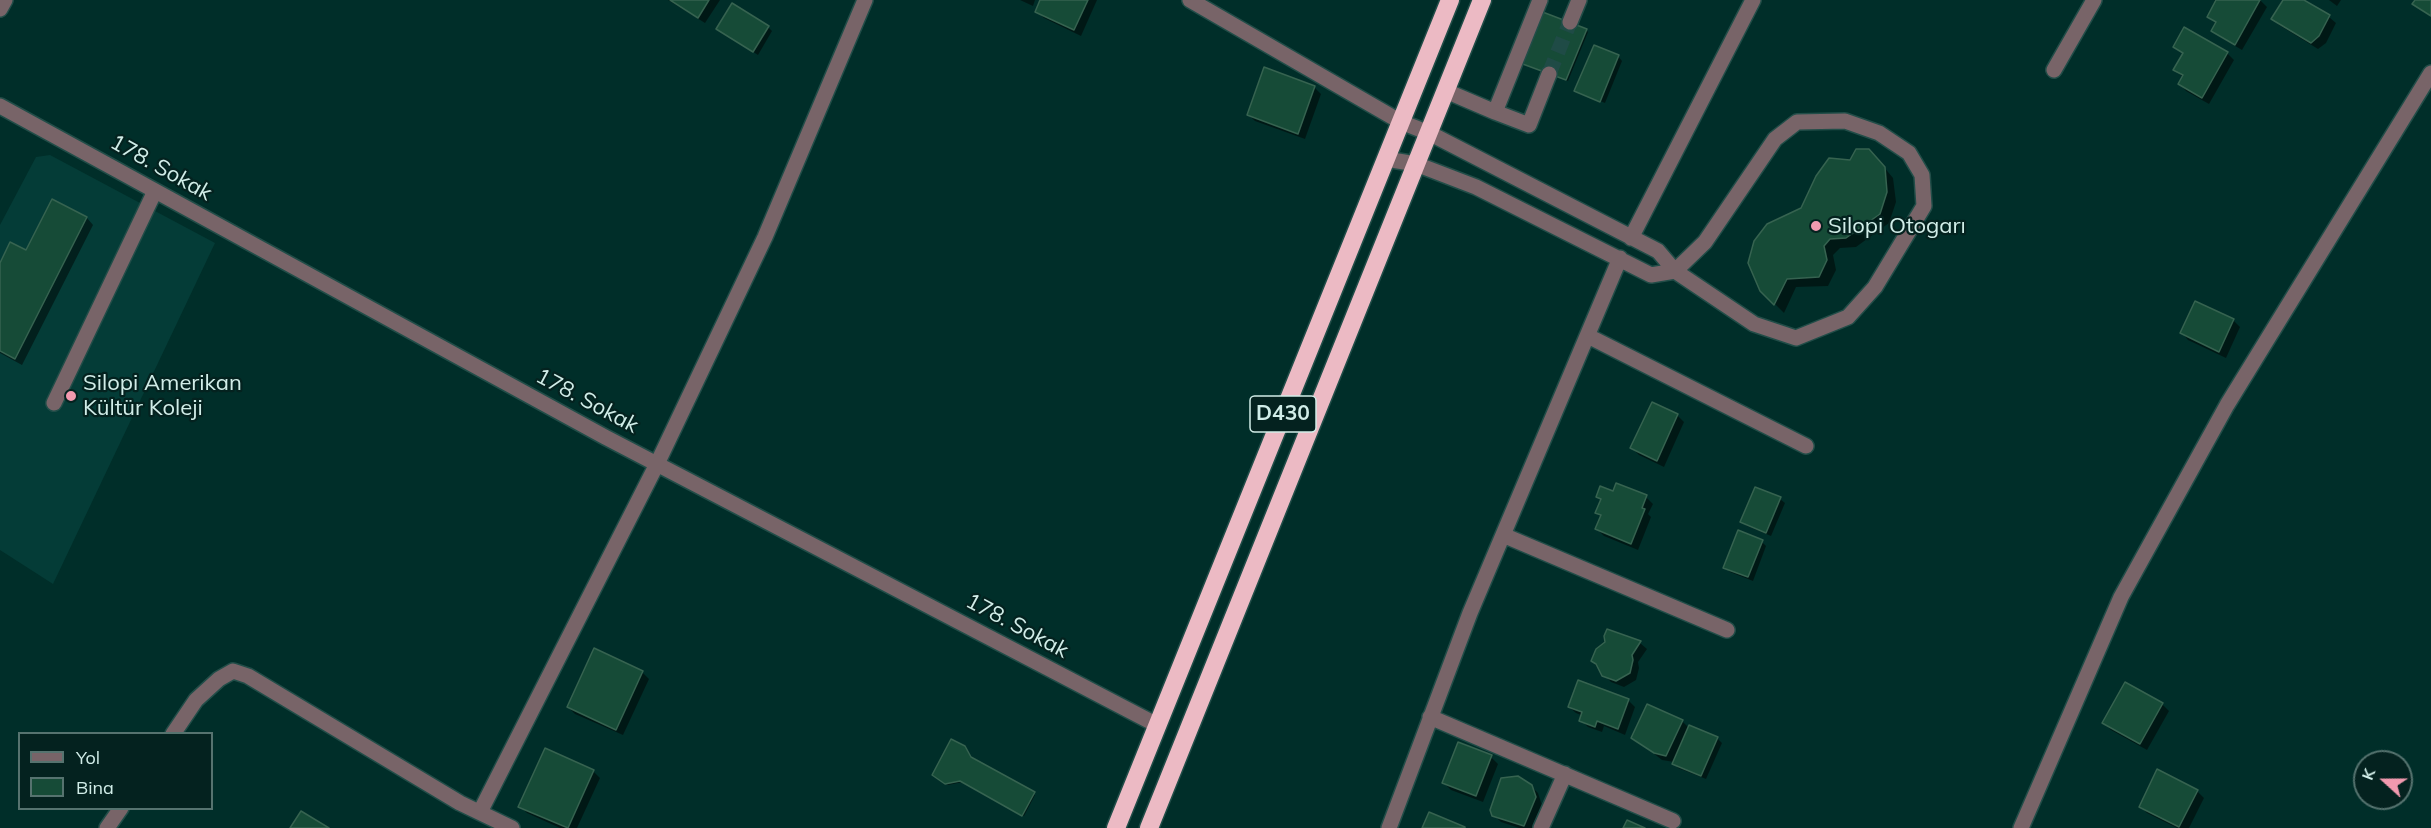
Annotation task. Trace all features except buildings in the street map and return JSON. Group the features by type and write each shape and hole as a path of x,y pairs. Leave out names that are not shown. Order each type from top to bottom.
{"highway":[{"name":"D430","path":"1116,828 1450,0"},
{"name":"D430","path":"1149,828 1482,0"}],"street":[{"path":"0,9 5,0"},
{"path":"480,812 657,464 765,237 865,0"},
{"path":"1190,0 1401,122 1429,133 1658,251 1675,271 1754,324 1796,338 1848,317 1875,287 1924,206 1922,175 1909,153 1879,133 1845,121 1797,122 1775,139 1705,242 1675,271 1651,274 1476,187 1416,164 1386,159"},
{"path":"1495,112 1540,0"},
{"path":"1570,22 1579,0"},
{"path":"1631,238 1753,0"},
{"path":"2054,70 2094,0"},
{"path":"2021,828 2121,597 2228,405 2431,73"},
{"path":"1446,91 1529,126 1549,74"},
{"name":"178. Sokak","path":"0,106 657,464 1157,725"},
{"path":"54,403 155,191"},
{"path":"1389,828 1430,717 1503,535 1620,258"},
{"path":"1588,336 1806,446"},
{"path":"1503,535 1727,630"},
{"path":"174,732 196,700 219,679 233,671 248,676 460,803 512,828"},
{"path":"1430,717 1673,821"},
{"path":"1541,828 1565,774"},
{"path":"107,828 120,810"}],"shaded area":[{"name":"Silopi Amerikan Kültür Koleji","path":"50,155 215,243 53,584 0,550 0,225 36,157"}],"tunnel":[{"path":"1549,74 1570,22"}],"place":[{"name":"Silopi Otogarı","path":"1816,226"},
{"name":"Silopi Amerikan Kültür Koleji","path":"71,396"}]}
